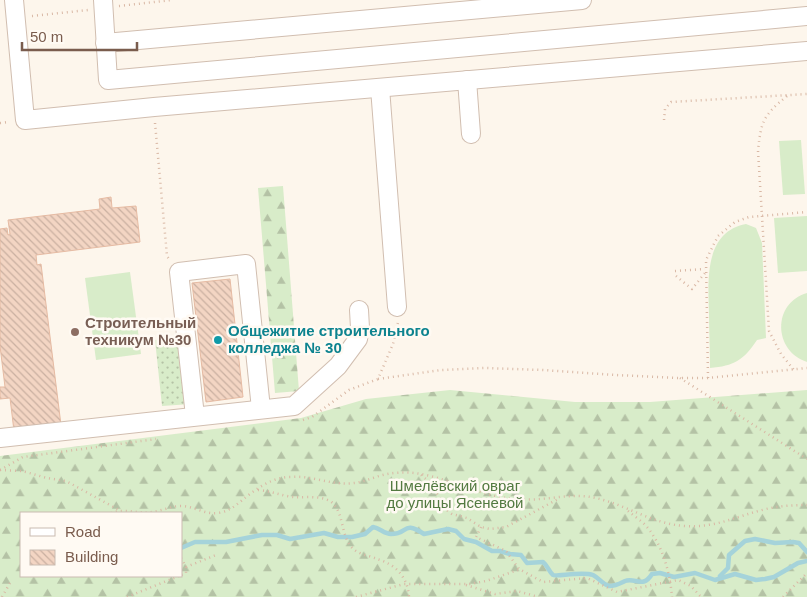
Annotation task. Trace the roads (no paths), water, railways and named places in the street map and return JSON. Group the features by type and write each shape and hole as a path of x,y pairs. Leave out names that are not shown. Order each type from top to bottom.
{"lane":[{"path":"14,0 25,120 154,107 807,51"},
{"path":"103,0 108,80 807,16"},
{"path":"105,42 582,0"},
{"path":"467,80 471,134"},
{"path":"380,88 398,312"},
{"path":"195,416 179,272 246,264 261,409"},
{"path":"0,438 294,406 338,366 358,339 360,328 359,310"}],"waterway":[{"path":"182,548 195,542 226,542 262,535 277,535 290,539 324,533 338,537 352,537 365,534 373,527 391,534 409,528 424,534 448,529 456,531 464,539 476,542 492,551 521,555 527,563 543,562 553,575 588,574 593,575 609,586 629,580 642,582 652,574 660,573 674,577 695,573 715,580 735,574 756,580 765,579 774,577 798,563 807,561"},
{"path":"720,576 728,568 729,555 745,541 755,539 775,543 799,543 807,552"}],"place":[{"name":"Строительный техникум №30","path":"75,332"},
{"name":"Общежитие строительного колледжа № 30","path":"218,340"}],"park label":[{"name":"Шмелёвский овраг до улицы Ясеневой","path":"455,494"}]}
